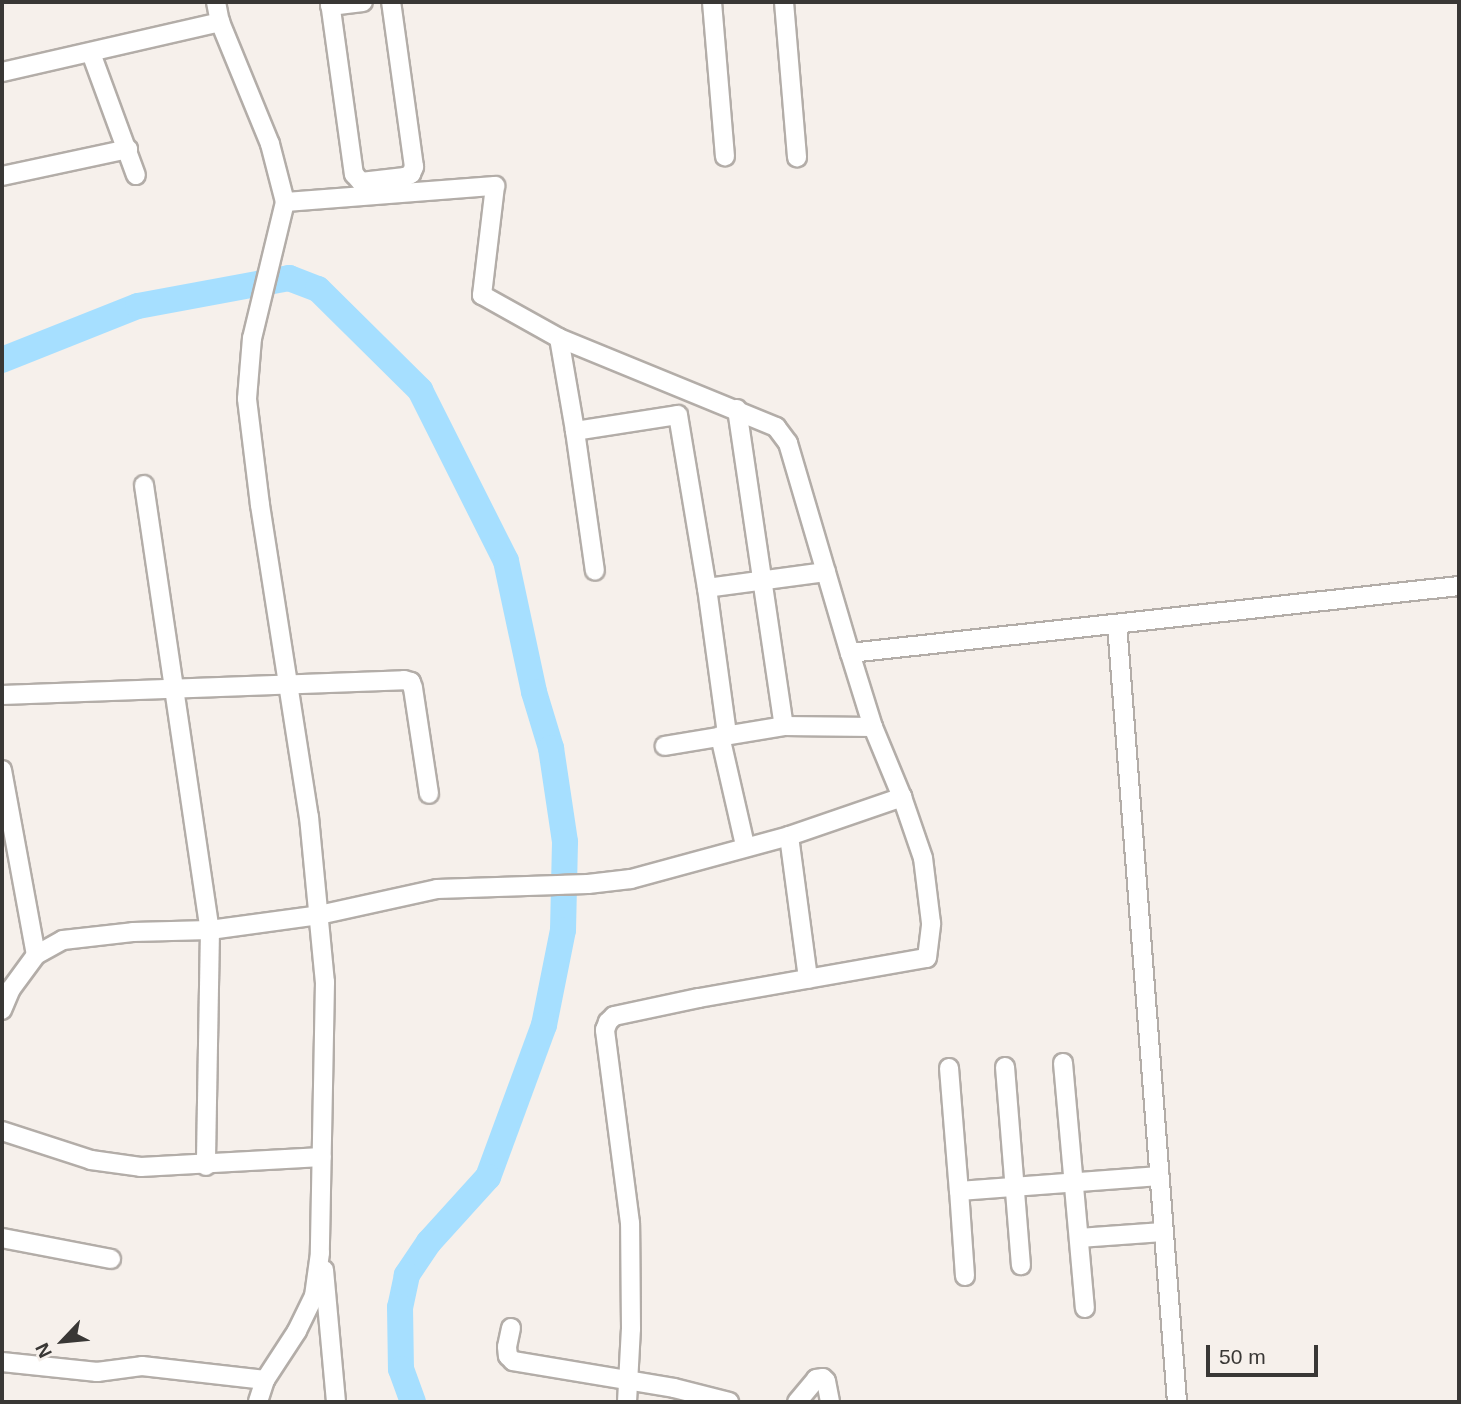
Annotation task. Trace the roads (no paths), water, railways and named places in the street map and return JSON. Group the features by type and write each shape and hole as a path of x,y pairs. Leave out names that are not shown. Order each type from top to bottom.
{"street":[{"path":"216,2 220,22 270,144 285,202 252,338 247,399 260,505 290,685 325,982 320,1253 314,1296 297,1331 265,1380 258,1402"},
{"path":"363,2 330,4 354,174 361,182 405,177 411,174 414,167 391,2"},
{"path":"712,2 726,156"},
{"path":"784,2 797,157"},
{"path":"2,72 220,22"},
{"path":"91,53 136,175"},
{"path":"2,177 128,149"},
{"path":"285,202 495,186 482,295 559,338 678,384 776,427 788,443 873,727 902,797 923,858 931,923 926,958 614,1016 608,1022 605,1030 630,1223 627,1402"},
{"path":"559,338 595,571"},
{"path":"678,384 678,415 707,588 723,735 745,845"},
{"path":"737,409 784,726"},
{"path":"575,431 678,415"},
{"path":"144,485 211,930 206,1166"},
{"path":"707,588 826,572"},
{"path":"850,653 1459,586"},
{"path":"1116,624 1177,1402"},
{"path":"2,695 176,687 411,682 429,794"},
{"path":"666,746 784,726 873,727"},
{"path":"2,770 36,955"},
{"path":"2,1010 11,989 36,955 63,940 133,932 211,930 319,915 437,889 588,884 631,879 745,845 789,836 902,797"},
{"path":"789,836 807,979"},
{"path":"1063,1063 1085,1308"},
{"path":"1005,1067 1021,1265"},
{"path":"949,1068 965,1276"},
{"path":"2,1131 91,1160 141,1167 206,1166 323,1157"},
{"path":"958,1191 1159,1176"},
{"path":"1079,1238 1163,1232"},
{"path":"2,1238 111,1259"},
{"path":"320,1253 326,1277 336,1402"},
{"path":"511,1328 507,1347 508,1356 513,1361 674,1388 729,1402"},
{"path":"2,1362 97,1372 142,1366 265,1380"},
{"path":"797,1402 816,1379 822,1378 827,1381 830,1402"}],"waterway":[{"path":"2,360 138,306 289,278 318,289 420,390 506,561 534,692 551,748 565,842 563,930 544,1025 488,1177 429,1242 407,1275 400,1307 401,1369 413,1402"}]}
